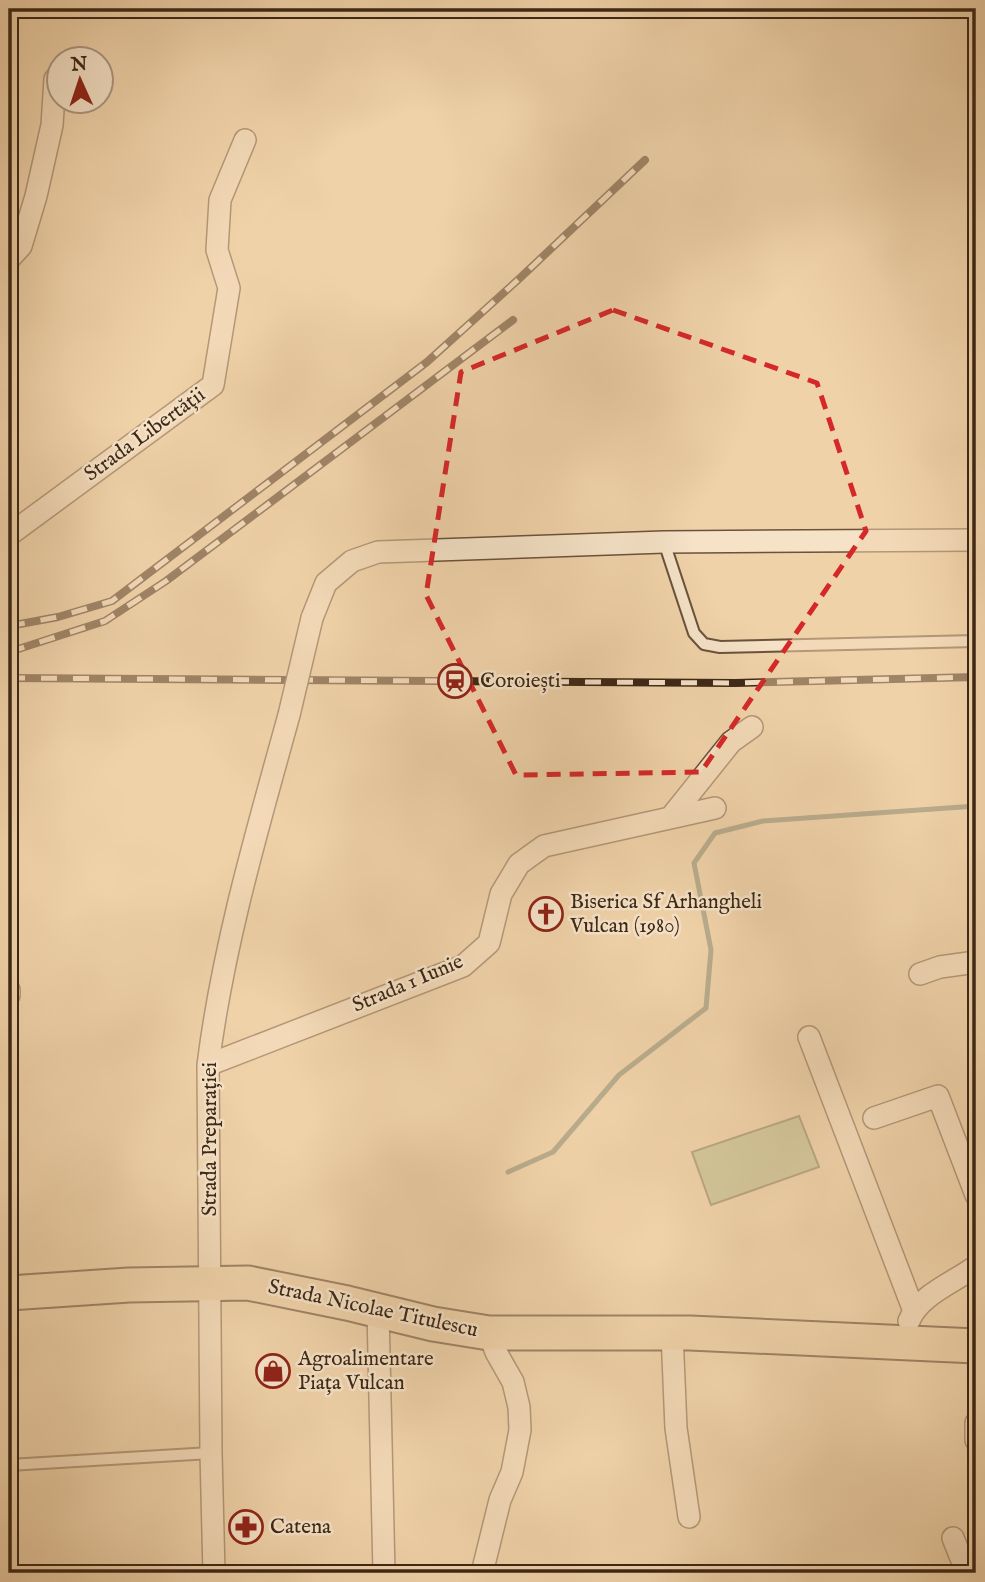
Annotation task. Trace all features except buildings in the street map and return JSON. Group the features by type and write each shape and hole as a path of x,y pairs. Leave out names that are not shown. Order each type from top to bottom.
{"main road":[{"name":"Strada Nicolae Titulescu","path":"9,1293 129,1284 259,1284 464,1331 672,1333 976,1346"}],"street":[{"path":"9,259 21,246 36,196 52,116"},
{"name":"Strada Libertății","path":"9,535 213,385 229,288 218,250 220,200 245,140"},
{"name":"Strada Preparației","path":"214,1573 208,1065 215,1010 238,901 289,715 312,618 326,583 352,561 378,552 664,542 976,540"},
{"path":"671,817 731,742 752,727"},
{"name":"Strada 1 Iunie","path":"208,1065 463,966 489,943 501,894 519,864 544,846 715,808"},
{"path":"920,974 940,967 976,962"},
{"path":"809,1037 914,1311"},
{"path":"874,1118 938,1096 976,1195"},
{"path":"906,1342 914,1311 924,1301 976,1266"},
{"path":"378,1311 384,1573"},
{"path":"482,1573 500,1500 512,1472 520,1430 519,1407 513,1382 489,1333"},
{"path":"672,1333 676,1428 689,1517"},
{"path":"976,1423 976,1440"},
{"path":"953,1538 967,1573"}],"lane":[{"path":"664,542 694,634 705,644 720,646 976,641"},
{"path":"9,1465 211,1453"}],"highlighted area":[{"path":"613,310 817,383 866,531 701,772 516,775 426,595 461,372"}],"green space":[{"path":"799,1116 819,1167 711,1205 692,1152"}],"waterway":[{"path":"508,1172 553,1152 619,1075 706,1008 711,950 694,863 715,833 763,821 976,806"}],"railway":[{"path":"9,626 58,617 112,601 427,362 645,160"},
{"path":"9,652 105,621 166,581 513,320"},
{"path":"9,678 735,683 976,677"}],"place":[{"name":"Coroiești","path":"455,681"},
{"name":"Biserica Sf Arhangheli Vulcan (1980)","path":"546,914"},
{"name":"Agroalimentare Piața Vulcan","path":"273,1371"},
{"name":"Catena","path":"246,1527"}]}
